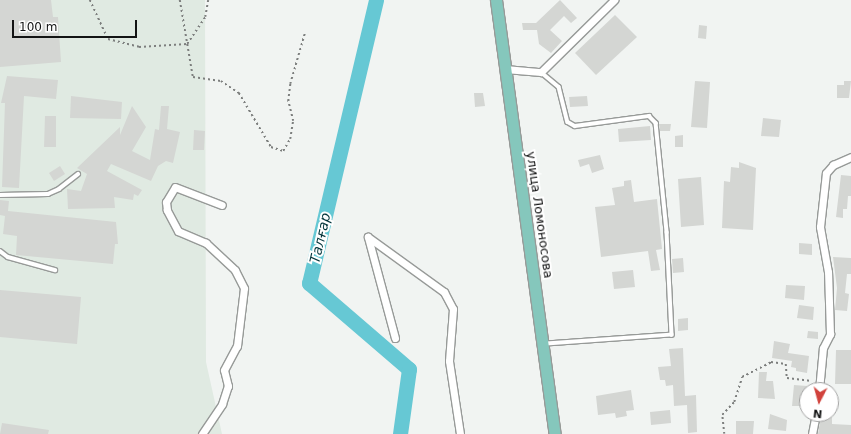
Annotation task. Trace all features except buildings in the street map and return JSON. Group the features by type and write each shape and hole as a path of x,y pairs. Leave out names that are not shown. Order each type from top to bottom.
{"main road":[{"name":"улица Ломоносова","path":"496,0 555,434"}],"street":[{"path":"505,69 541,72 614,0"},
{"path":"820,382 823,348 830,334 828,272 820,226 826,173 833,165 851,156"},
{"path":"202,434 222,404 228,386 224,370 237,346 244,288 235,270 206,243 178,231 166,210 166,202 175,187 222,205"},
{"path":"395,338 368,237 444,292 453,309 449,362 460,434"},
{"path":"812,434 814,422"}],"lane":[{"path":"541,72 559,87 568,122 575,126 649,116 656,124 667,232 672,335 542,345"},
{"path":"0,195 48,194 59,189 78,174"},
{"path":"0,251 8,257 55,270"}],"path":[{"path":"90,0 108,39 139,47 187,44"},
{"path":"180,0 193,77 221,81 239,93 272,147 283,151 290,139 293,121 288,102 290,84 305,32"},
{"path":"187,44 205,17 208,0"},
{"path":"724,434 722,415 734,402 742,377 771,362 786,364 787,378 820,382"}],"shaded area":[{"path":"0,0 205,0 206,362 222,434 0,434"}],"waterway":[{"name":"Талғар","path":"376,0 309,283 409,369 400,434"}]}
